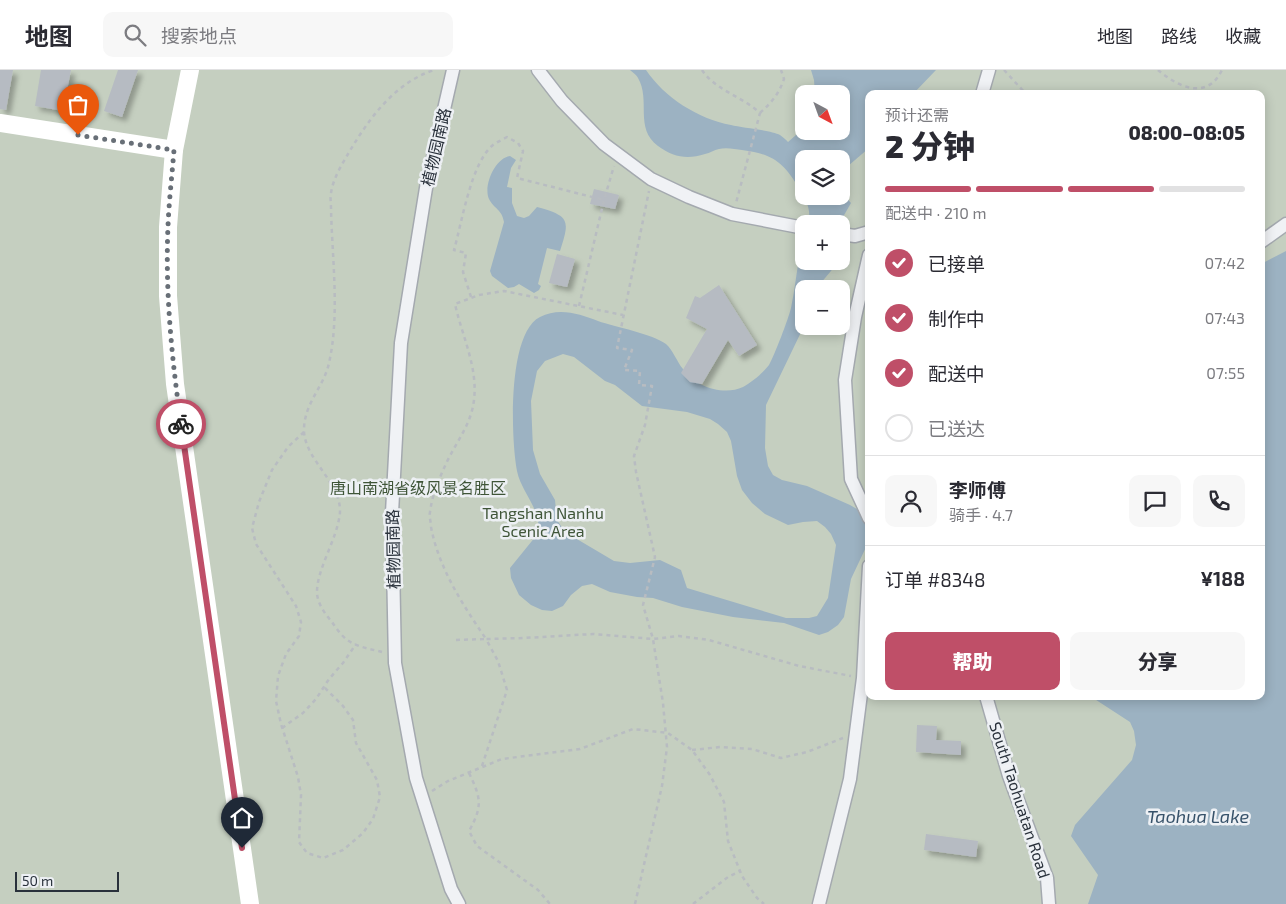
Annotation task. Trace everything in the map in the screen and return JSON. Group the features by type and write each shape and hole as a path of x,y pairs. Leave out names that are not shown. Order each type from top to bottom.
{"street":[{"path":"190,70 174,150 168,227 168,296 175,384 250,904"},
{"name":"植物园南路","path":"453,70 426,188 401,343 392,513 395,656 416,778 450,889 459,904"},
{"path":"538,70 574,114 604,144 652,179 689,197 732,214 795,227"},
{"path":"983,90 989,70"},
{"path":"0,123 174,150"},
{"path":"1265,239 1286,224"},
{"path":"850,235 865,233"},
{"path":"865,273 855,317 846,380 851,478 865,509"},
{"path":"819,904 850,779 863,678 865,641"},
{"name":"South Taohuatan Road","path":"987,700 1009,776 1047,878 1049,904"}],"path":[{"path":"395,656 347,640 320,606 317,592 340,512 339,499 309,449 304,432 310,402 329,366 334,336 331,193 336,176 357,139 389,97 425,73 434,70"},
{"path":"702,70 707,78 751,105 760,113"},
{"path":"732,214 760,113 781,89 784,79 781,70"},
{"path":"1004,70 1022,90"},
{"path":"1158,70 1183,85 1199,89 1207,88 1212,84 1222,70"},
{"path":"471,298 462,272 466,253 454,250 474,174 493,144 507,137 518,143 523,151 517,178 604,200"},
{"path":"579,306 604,200 617,155"},
{"path":"635,904 662,786 667,747 663,703 653,639 643,606 655,557 634,456 648,411 652,386 640,384 640,371 624,370 632,350 617,348 652,179"},
{"path":"482,766 507,690 498,661 458,595 444,566 434,541 429,514 434,489 446,463 463,435 474,400 470,352 455,304 479,295 504,292 623,315"},
{"path":"304,432 288,447 272,470 259,502 252,528 256,544 296,606 301,622 299,636 286,654 278,676 276,701 282,728 298,777 301,795 299,842 308,853 323,858 343,850 363,833 373,819 380,797 377,780 356,743 352,720 343,706 324,687"},
{"path":"456,640 593,634 653,639 679,636 709,640 799,666 863,678"},
{"path":"282,728 304,712 316,699 356,644"},
{"path":"423,798 448,780 502,759 580,749 633,729 668,733 692,750 710,775 724,802 728,840 740,871 757,898 764,904"},
{"path":"692,750 720,746 752,749 781,758 807,752 856,733"},
{"path":"469,772 479,794 477,817 469,831 476,846 538,890 550,904"},
{"path":"693,904 728,877 740,871"}],"green space":[{"name":"Tangshan Nanhu Scenic Area","path":"0,70 1286,70 1286,904 0,904"}],"water":[{"path":"630,70 646,70 653,80 672,98 706,118 731,125 776,133 788,142 795,136 795,140 850,140 850,85 814,85 811,70 936,70 917,90 865,90 865,151 850,164 850,150 795,150 795,182 782,166 762,154 725,148 692,157 669,153 651,139 647,131 642,86"},
{"path":"510,156 516,160 511,168 507,187 512,188 512,203 517,216 524,218 529,216 537,207 556,213 565,221 566,226 560,251 547,248 538,284 541,286 534,293 519,284 508,288 492,276 490,271 504,222 502,214 489,199 489,180 495,167"},
{"path":"807,205 850,205 844,215 809,215"},
{"name":"Taohua Lake","path":"1286,251 1286,904 1088,904 1098,875 1071,836 1075,825 1132,760 1136,745 1134,731 1130,722 1096,700 1265,700 1265,262"},
{"path":"797,270 832,270 823,280 795,280"},
{"path":"795,283 795,335 800,335 766,405 765,448 768,466 773,475 782,480 807,486 850,505 862,512 865,518 865,549 851,579 844,617 838,625 828,632 819,635 784,623 733,617 682,607 653,598 610,592 592,584 582,586 571,595 563,606 552,611 542,610 531,605 519,595 511,578 510,568 540,531 536,513 518,477 513,436 514,388 517,365 522,343 529,327 540,317 555,312 562,312 577,314 643,334 666,344 683,369 695,381 710,388 727,391 735,390 750,383 767,368 772,360 791,308","holes":["563,354 574,357 605,381 615,385 642,406 687,412 710,419 718,424 727,432 731,441 737,476 742,490 752,503 765,514 788,525 817,521 825,527 836,545 828,598 817,616 786,618 687,588 681,570 660,560 630,563 614,561 565,532 557,520 555,500 540,474 533,450 531,401 537,371 545,361"]}],"building":[{"path":"0,70 13,70 6,110 0,109"},
{"path":"41,70 71,70 63,111 35,106"},
{"path":"118,70 138,70 122,117 104,111"},
{"path":"594,189 619,195 615,209 590,204"},
{"path":"557,254 575,259 567,287 549,283"},
{"path":"719,285 757,345 739,356 728,340 702,384 690,382 681,373 707,329 686,318 695,296 700,298"},
{"path":"917,725 937,726 936,740 961,741 961,755 916,752"},
{"path":"926,834 978,841 976,857 924,850"}],"way so far":[{"path":"78,135 174,150 168,227 168,296 175,384 181,424"}],"route":[{"path":"181,424 242,848"}],"park label":[{"name":"唐山南湖省级风景名胜区","path":"418,488"}]}
